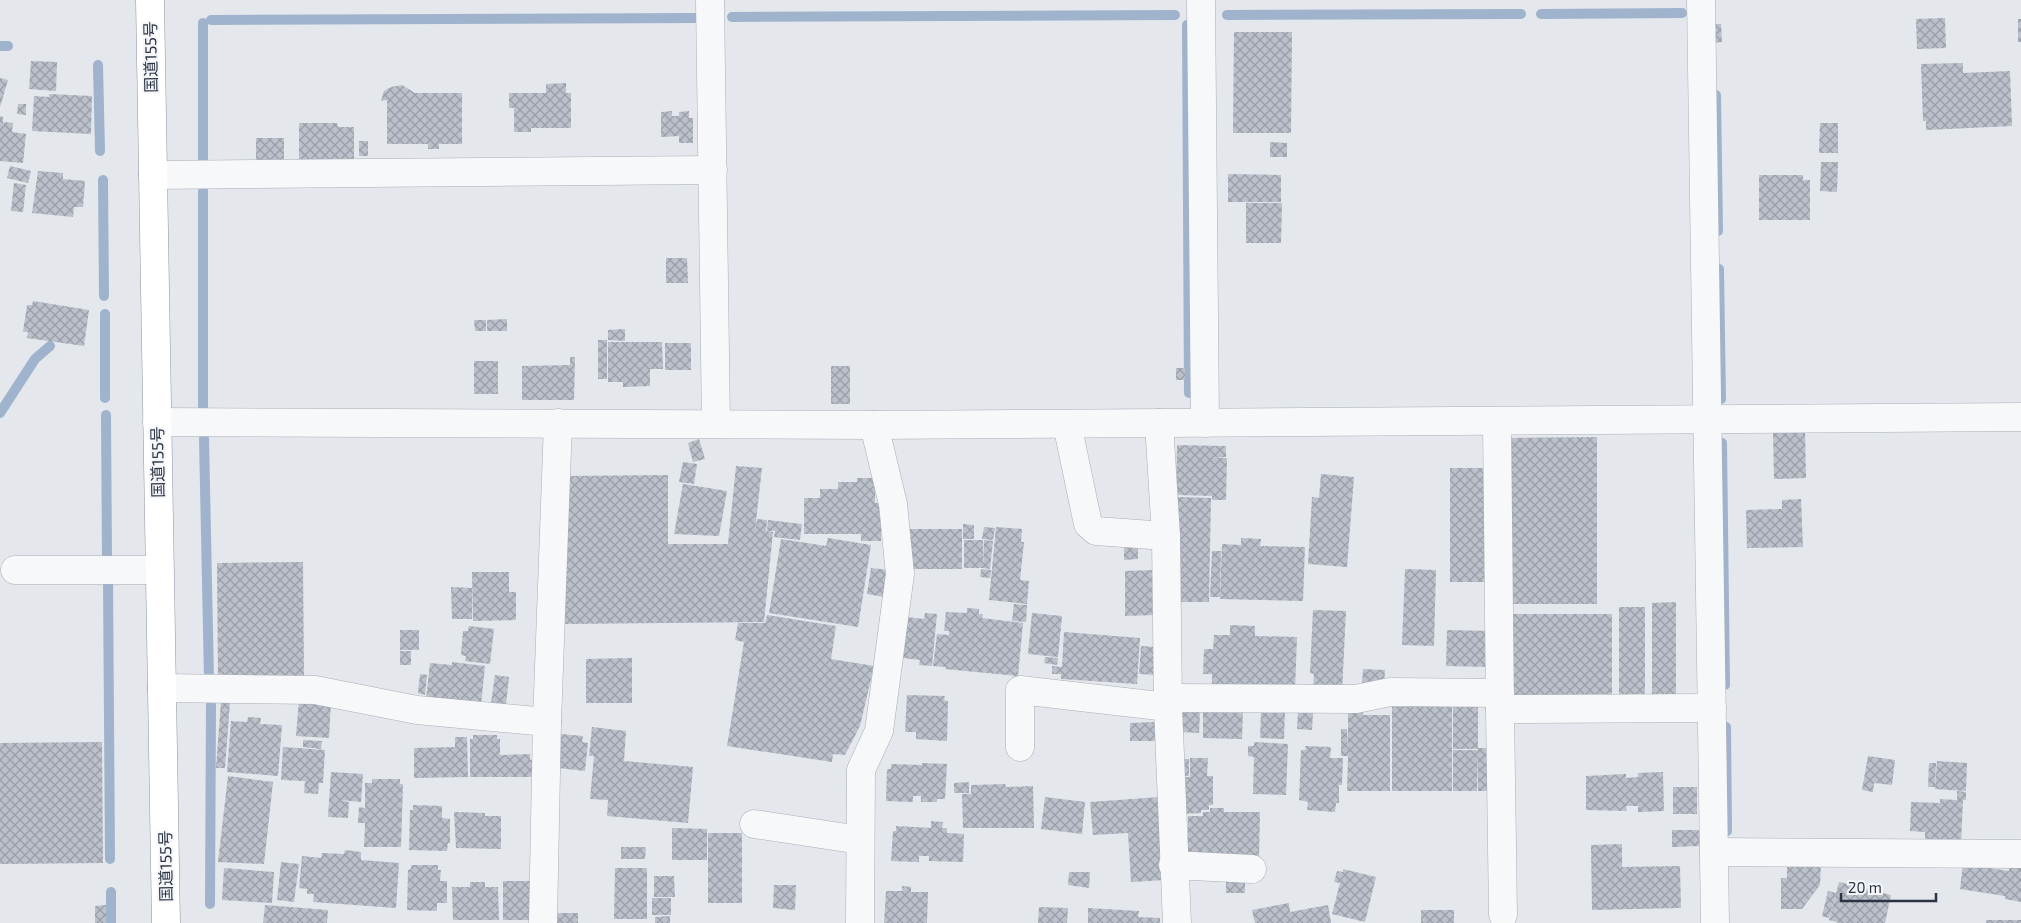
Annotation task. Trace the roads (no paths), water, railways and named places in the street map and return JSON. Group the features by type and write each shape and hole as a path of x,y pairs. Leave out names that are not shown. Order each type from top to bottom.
{"highway":[{"name":"国道155号","path":"150,0 166,923"}],"street":[{"path":"710,0 716,424"},
{"path":"1200,0 1205,423"},
{"path":"1702,0 1715,923"},
{"path":"152,175 713,170"},
{"path":"157,422 874,425 2021,417"},
{"path":"1497,422 1503,915"},
{"path":"543,923 547,722 558,423"},
{"path":"1158,423 1166,536 1168,702 1176,923"},
{"path":"1067,424 1088,524 1096,531 1166,536"},
{"path":"860,923 861,770 879,731 900,574 893,504 874,425"},
{"path":"15,570 159,570"},
{"path":"162,688 315,690 417,710 547,722"},
{"path":"1020,747 1020,690 1168,702 1356,699 1390,692 1500,701 1712,708"},
{"path":"754,824 860,840"},
{"path":"1714,852 2021,854"},
{"path":"1173,865 1252,869"}],"waterway":[{"path":"1541,14 1682,13"},
{"path":"1227,15 1521,14"},
{"path":"732,17 1175,15"},
{"path":"211,20 698,18"},
{"path":"203,23 203,165"},
{"path":"1187,25 1189,393"},
{"path":"0,46 8,46"},
{"path":"98,65 100,151"},
{"path":"1716,95 1718,231"},
{"path":"103,180 104,296"},
{"path":"203,191 203,412"},
{"path":"1719,269 1721,399"},
{"path":"105,314 105,398"},
{"path":"0,413 35,359 50,346"},
{"path":"106,415 107,558"},
{"path":"204,438 209,678"},
{"path":"1722,443 1725,685"},
{"path":"108,579 110,859"},
{"path":"210,904 211,705"},
{"path":"1726,727 1727,831"},
{"path":"111,892 111,923"}]}
